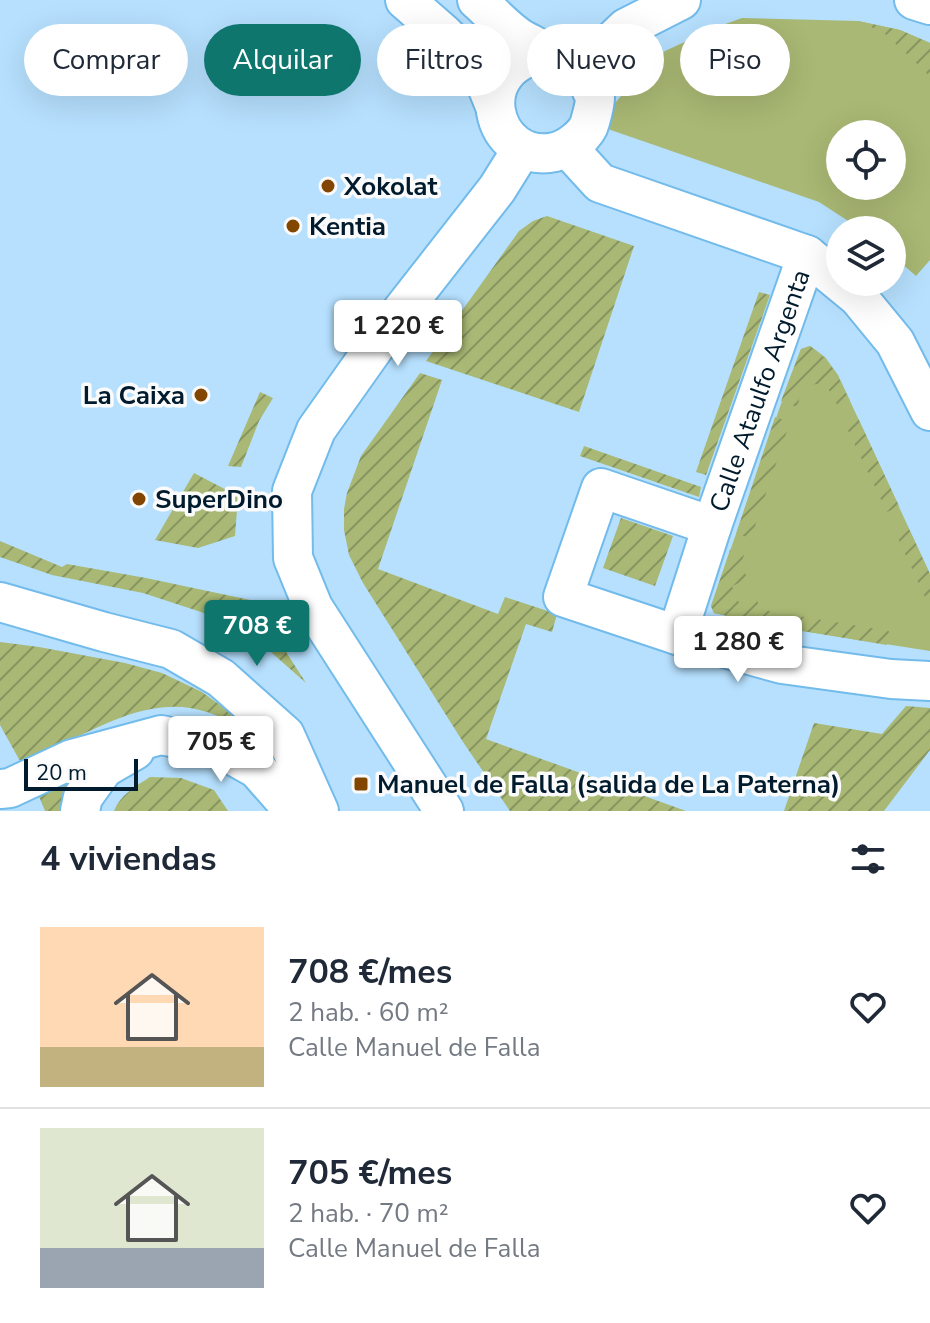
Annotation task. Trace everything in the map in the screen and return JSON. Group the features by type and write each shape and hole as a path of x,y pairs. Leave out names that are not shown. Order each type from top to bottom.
{"street":[{"path":"405,0 480,69 499,123 508,138 522,149 553,153 568,148 589,127 595,96"},
{"path":"477,0 527,42"},
{"path":"634,24 681,0"},
{"path":"914,0 930,5"},
{"path":"495,106 497,89 504,74 527,57"},
{"name":"Calle Ataulfo Argenta","path":"568,148 600,183 807,255 858,297 895,342 930,411"},
{"path":"444,811 313,607 293,558 292,491 316,430 386,331 497,189 522,149"},
{"name":"Calle Ataulfo Argenta","path":"677,635 807,255"},
{"name":"Calle Ataulfo Argenta","path":"712,526 601,488 563,597 677,635 782,664 891,679 930,681"},
{"path":"0,602 171,649 221,678 285,735 319,811"},
{"path":"0,627 104,632"},
{"path":"8,789 72,759 161,735 216,746 244,761 257,769 294,811"},
{"path":"80,811 83,797 104,768 161,735"}],"green space":[{"path":"742,18 858,21 900,30 930,43 930,260 916,276 906,267 906,216 840,216 819,202 605,128 606,114 621,96 664,96 665,51 680,44 680,96 790,96 790,24 725,24"},
{"path":"858,21 900,30 930,43 930,78 884,33"},
{"path":"547,216 634,246 579,412 426,361 519,231"},
{"path":"759,292 770,295 706,475 696,472"},
{"path":"810,346 825,357 838,375 930,574 930,651 790,629 714,613 711,606 801,349"},
{"path":"810,346 830,364 850,401 838,407 828,389 818,384 804,391 797,407 781,401 801,349"},
{"path":"420,373 442,380 378,569 498,614 505,597 557,614 552,632 526,624 486,739 686,811 510,811 363,583 349,555 344,530 347,493 361,456"},
{"path":"260,392 273,398 259,421 241,467 228,466"},
{"path":"775,417 790,422 751,538 736,534"},
{"path":"858,418 899,506 887,512 845,424"},
{"path":"584,446 701,487 699,497 580,456"},
{"path":"194,473 238,496 235,536 198,548 155,540"},
{"path":"621,518 673,536 655,586 603,568"},
{"path":"909,529 930,574 930,608 896,534"},
{"path":"0,541 62,567 67,564 260,602 279,641 306,683 238,627 143,593 52,575 0,557"},
{"path":"730,550 744,555 741,565 748,579 732,586 739,603 755,596 761,609 774,612 772,626 714,613 711,606"},
{"path":"792,615 889,631 887,645 790,629"},
{"path":"0,642 125,663 162,673 202,692 239,719 245,727 207,712 182,707 158,708 134,713 20,761 0,725"},
{"path":"906,706 930,708 930,750 884,811 784,811 814,723 882,734"},
{"path":"76,773 66,811 45,811 38,794"},
{"path":"150,777 181,778 214,790 228,811 114,811 124,796"}],"place":[{"name":"Xokolat","path":"328,186"},
{"name":"Kentia","path":"293,226"},
{"name":"La Caixa","path":"201,395"},
{"name":"SuperDino","path":"139,499"},
{"name":"Manuel de Falla (salida de La Paterna)","path":"361,784"}]}
